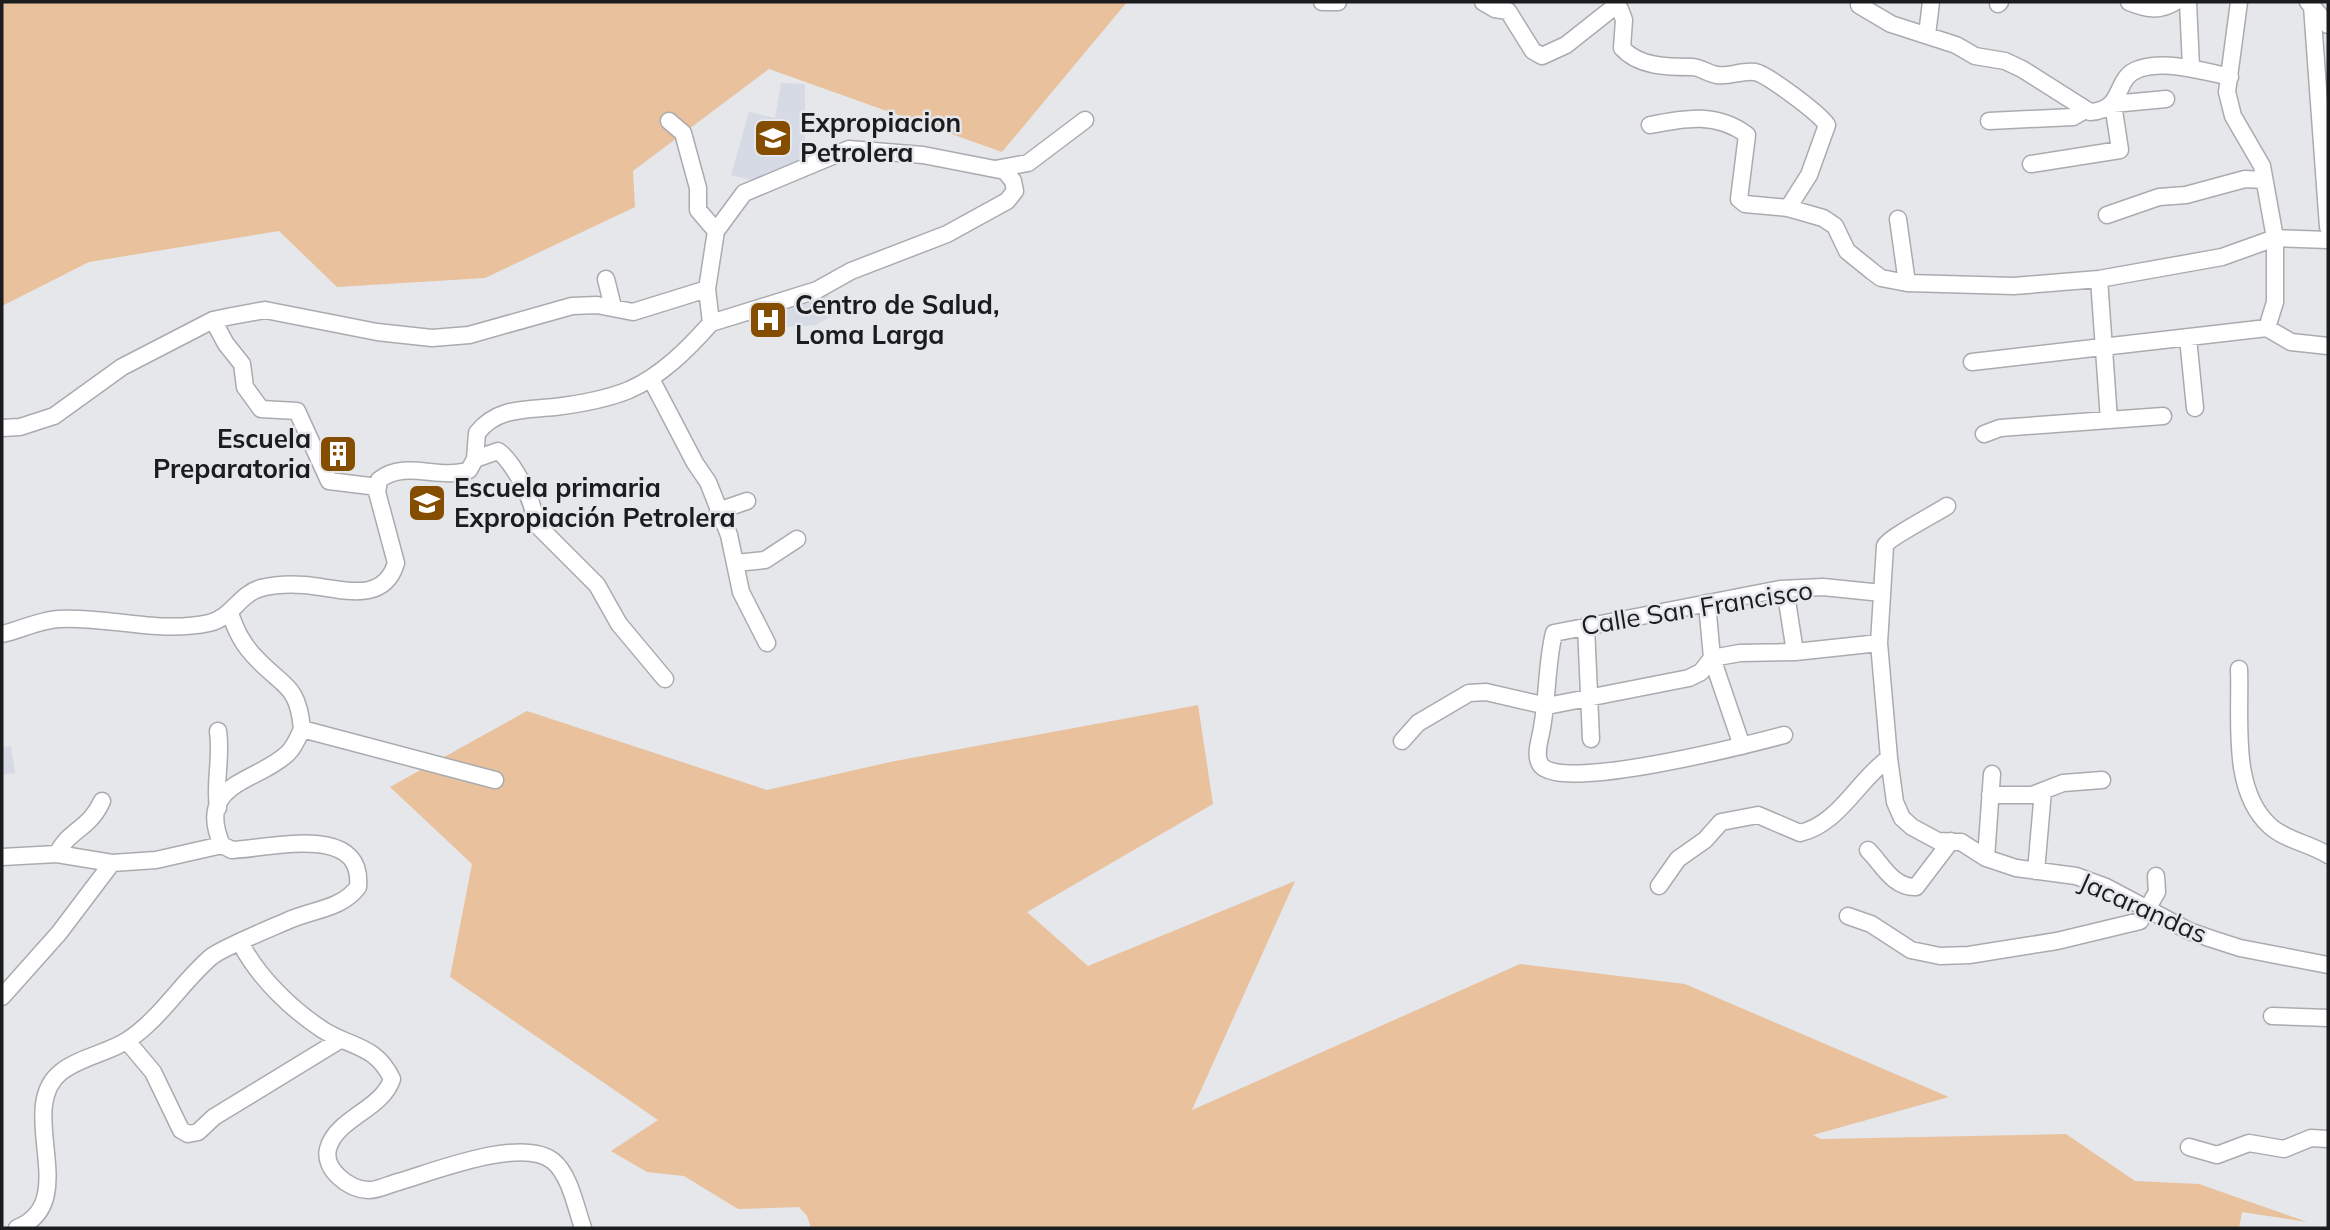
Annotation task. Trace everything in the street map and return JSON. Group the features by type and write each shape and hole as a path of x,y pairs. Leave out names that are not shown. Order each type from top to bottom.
{"street":[{"path":"1322,2 1338,2"},
{"path":"1483,2 1495,9 1508,11 1533,51 1542,56 1566,45 1614,7 1620,9 1624,20 1622,48 1628,55 1647,63 1694,67 1719,76 1741,71 1763,75 1816,111 1827,125 1809,175 1788,208"},
{"path":"1927,35 1931,2"},
{"path":"2129,2 2147,9 2160,9 2175,2"},
{"path":"2188,2 2191,66"},
{"path":"2239,2 2227,92 2233,116 2262,166 2275,238 2275,302 2266,328"},
{"path":"2316,4 2328,25"},
{"path":"2316,4 2328,227"},
{"path":"1858,5 1891,24 1927,35 1975,55 2006,61 2085,110 2101,111 2113,104 2166,99"},
{"path":"2031,164 2120,150 2113,104 2127,76 2139,69 2191,66 2230,77"},
{"path":"1989,121 2073,117 2085,110"},
{"path":"1650,125 1698,118 1726,121 1736,126 1747,135 1739,199 1745,204 1788,208 1823,218 1835,226 1847,251 1872,272 1881,278 1907,283 2014,286 2099,279 2222,257 2275,238 2328,240"},
{"path":"995,169 1028,163 1085,120"},
{"path":"669,121 683,133 698,188 698,210 716,231"},
{"path":"2,634 58,619 128,626 211,623 230,613 246,594 262,588 305,584 368,592 385,582 393,573 396,563 378,487 379,480 387,473 411,470 457,474 469,470 475,458 477,433 496,416 512,411 558,407 607,397 651,379 693,343 711,323 817,289 850,271 947,234 1007,201 1015,191 1013,181 1005,171 995,169 923,155 849,149 744,193 716,231 707,289 711,323"},
{"path":"2107,215 2159,197 2186,195 2245,179 2263,180"},
{"path":"1898,219 1907,283"},
{"path":"606,279 613,307"},
{"path":"2099,279 2109,420"},
{"path":"2,428 20,427 54,416 122,367 214,320 265,310 377,332 432,338 469,335 572,306 613,307 633,312 707,289"},
{"path":"214,320 226,344 242,364 245,387 261,409 297,411 329,481 378,487"},
{"path":"1972,362 2266,328 2291,342 2328,346"},
{"path":"2188,338 2195,408"},
{"path":"651,379 695,463 708,482 736,563 741,592 767,643"},
{"path":"1984,434 2000,428 2164,416"},
{"path":"475,458 498,451 505,455 536,512 534,522 597,585 619,624 665,679"},
{"path":"718,510 747,501"},
{"path":"1659,886 1678,859 1705,840 1721,822 1758,815 1800,833 1827,822 1870,772 1889,758 1879,643 1887,541 1913,529 1947,506"},
{"path":"736,563 765,560 797,539"},
{"name":"Calle San Francisco","path":"1547,706 1554,633 1780,589 1823,587 1882,593"},
{"path":"1780,589 1787,601 1795,652"},
{"path":"1707,603 1712,658 1742,746"},
{"path":"218,808 226,792 240,779 287,754 302,729 296,699 284,681 258,661 238,636 230,613"},
{"path":"1586,626 1591,739"},
{"path":"1402,741 1419,723 1469,693 1486,692 1547,706 1689,678 1701,672 1712,658 1740,653 1795,652 1879,643"},
{"path":"2239,669 2243,773 2257,811 2272,828 2328,855"},
{"path":"1547,706 1537,755 1541,766 1550,772 1606,772 1742,746 1784,735"},
{"path":"302,729 495,780"},
{"path":"18,1228 26,1225 45,1199 48,1168 44,1145 45,1093 52,1080 64,1069 127,1041 150,1024 188,979 214,955 291,919 351,896 358,887 359,877 346,851 331,846 313,843 232,850 222,845 216,832 218,808 215,787 220,747 218,731"},
{"name":"Jacarandas","path":"1889,758 1895,802 1902,818 1912,827 1938,841 1961,842 1986,858 2016,869 2086,880 2189,931 2240,948 2328,965"},
{"path":"1986,858 1992,774"},
{"path":"1990,795 2032,795 2063,783 2102,780"},
{"path":"2036,871 2043,791"},
{"path":"57,854 63,841 92,820 102,801"},
{"path":"1868,850 1891,877 1909,887 1916,887 1951,841"},
{"path":"2,858 57,854 112,863 156,860 222,845"},
{"path":"2,997 59,933 112,863"},
{"path":"1848,916 1871,924 1911,950 1940,956 1969,955 2057,941 2140,921 2149,911 2157,892 2156,876"},
{"path":"241,944 285,999 305,1017 340,1040 380,1058 392,1079 380,1098 339,1132 329,1146 327,1157 333,1172 342,1180 368,1190 497,1154 539,1155 553,1161 565,1178 583,1228"},
{"path":"2272,1016 2328,1017"},
{"path":"127,1041 153,1072 181,1130 188,1134 198,1132 214,1117 340,1040"},
{"path":"2189,1147 2217,1155 2249,1143 2284,1149 2311,1138 2328,1139"}],"shaded area":[{"path":"2,2 1127,2 1002,152 769,69 633,171 635,207 485,278 337,287 279,231 89,262 2,306"},
{"name":"Expropiacion Petrolera","path":"781,83 805,84 805,159 770,172 760,182 731,175 749,112 775,118"},
{"path":"827,290 837,314 815,325 787,327 779,304"},
{"path":"1198,705 1213,804 1027,912 1088,966 1295,881 1192,1110 1520,964 1685,984 1949,1097 1813,1135 1821,1139 2066,1134 2135,1181 2199,1184 2307,1222 2242,1212 2239,1228 811,1228 807,1216 799,1207 738,1209 684,1176 647,1172 611,1151 658,1120 450,977 472,864 390,787 527,711 767,790 890,762"},
{"path":"11,746 15,773 2,775 2,748"}],"place":[{"name":"Expropiacion Petrolera","path":"773,138"},
{"name":"Centro de Salud, Loma Larga","path":"768,320"},
{"name":"Escuela Preparatoria","path":"338,454"},
{"name":"Escuela primaria Expropiación Petrolera","path":"427,503"}]}
